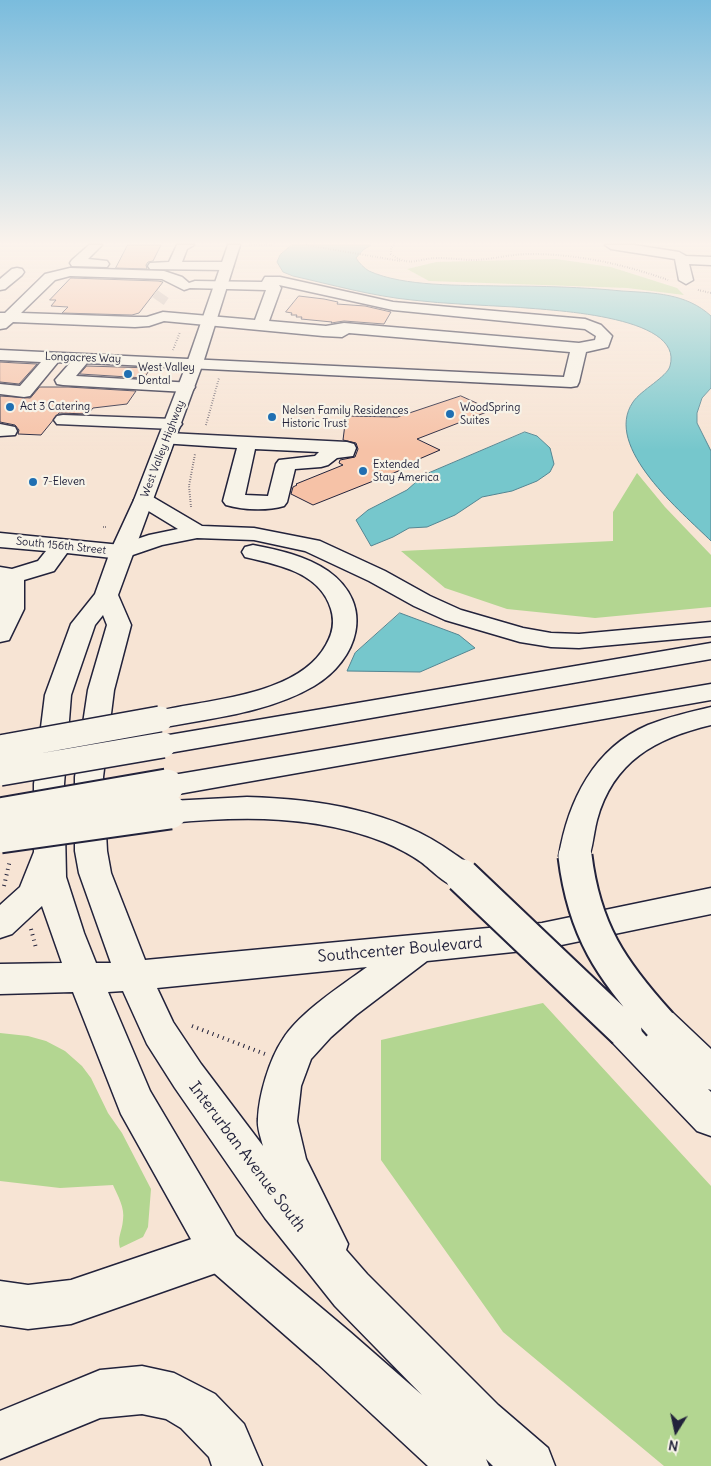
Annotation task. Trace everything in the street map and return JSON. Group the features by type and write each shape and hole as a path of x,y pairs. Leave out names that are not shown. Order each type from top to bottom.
{"main road":[{"path":"158,313 163,316 208,321 405,338 408,333 579,348 602,344 604,336 596,327 585,324 472,313"},
{"name":"West Valley Highway","path":"48,853 49,784 58,696 83,624 106,595 121,552 144,500 195,363 210,313"},
{"path":"260,325 264,313"},
{"path":"3,320 74,320 99,332 134,330 121,349 86,347 99,332 163,316"},
{"path":"42,319 19,344 53,346 74,320"},
{"name":"Longacres Way","path":"0,355 571,382 579,348"},
{"path":"0,390 24,392 54,357"},
{"path":"83,358 63,380 186,387"},
{"path":"0,375 36,377"},
{"path":"62,420 170,431 200,441 347,448 346,452 336,452 324,456 321,461 286,464 277,502 233,501 247,444"},
{"path":"144,500 197,532"},
{"path":"121,552 156,540 197,532 254,534 312,546 378,576 422,601 453,615 520,635 551,640 579,641 711,629"},
{"name":"South 156th Street","path":"0,540 121,552 216,550 252,552 271,555 298,564 321,577 333,588 344,607 346,618 342,639 325,665 306,680 284,691 162,732"},
{"path":"0,635 12,609 7,575 46,566 61,546"},
{"name":"Interurban Avenue South","path":"106,595 119,625 100,690 90,777 91,851 95,873 134,976 160,1032 188,1076 280,1204 350,1290 482,1422 530,1466"},
{"path":"0,748 162,732 711,651"},
{"path":"0,836 169,799 711,692"},
{"path":"711,716 684,722 651,734 614,763 602,776 586,805 580,823 575,856 580,900 595,938 629,989 642,1028 711,1118"},
{"path":"0,773 162,732"},
{"path":"0,815 169,799 200,809 257,806 309,811 342,817 374,827 405,839 429,852 462,876 642,1028 711,1073"},
{"path":"15,925 17,912 34,894 48,853"},
{"path":"48,853 50,877 67,933 134,1101 221,1251 334,1348 464,1466"},
{"name":"Southcenter Boulevard","path":"0,979 44,976 85,979 134,976 417,950 542,936 711,901"},
{"path":"350,1290 287,1164 277,1121 282,1086 296,1050 318,1026 343,1004 417,950"},
{"path":"0,1303 28,1307 71,1302 221,1251"},
{"path":"0,1435 100,1394 142,1390 174,1397 198,1412 227,1440 237,1466"}],"path":[{"path":"192,511 188,494 188,478 220,377"},
{"path":"15,925 36,948"},
{"path":"192,1026 275,1058"}],"green space":[{"path":"637,473 665,507 711,555 711,607 595,618 507,609 445,588 401,551 613,541 613,512"},
{"path":"543,1003 711,1186 711,1466 664,1466 503,1332 381,1160 381,1040"},
{"path":"0,1033 28,1036 46,1041 65,1051 82,1066 91,1078 108,1113 122,1133 151,1189 148,1227 143,1237 120,1248 119,1241 123,1211 113,1185 60,1188 0,1181"}],"water":[{"path":"582,313 708,313 711,316 711,388 702,398 697,413 697,423 711,451 711,541 666,497 650,478 628,439 626,420 633,402 668,370 670,366 669,349 656,335 635,325"},
{"path":"525,432 537,436 550,448 554,464 550,472 537,481 512,491 482,497 455,515 427,527 409,528 371,546 356,520 368,510 407,490 424,475"},
{"path":"400,613 459,635 475,648 420,672 347,671 355,653"}],"building":[{"path":"76,313 138,313 132,315"},
{"path":"292,313 390,313 384,324 344,321 331,323 301,319 302,317 291,315"},
{"path":"0,362 37,364 19,384 0,382"},
{"name":"West Valley Dental","path":"87,366 151,368 144,378 80,374"},
{"path":"40,387 136,391 127,404 93,408 88,414 59,413 41,435 18,434 19,430 15,425 0,422 0,396 30,398"},
{"path":"461,396 492,410 417,439 440,450 403,466 406,468 313,505 291,494 296,484 343,465 339,463 340,460 355,457 358,449 356,443 343,440 346,416 397,417"}],"place":[{"name":"West Valley Dental","path":"128,374"},
{"name":"Act 3 Catering","path":"10,407"},
{"name":"WoodSpring Suites","path":"450,414"},
{"name":"Nelsen Family Residences Historic Trust","path":"272,417"},
{"name":"Extended Stay America","path":"363,471"},
{"name":"7-Eleven","path":"33,482"}]}
